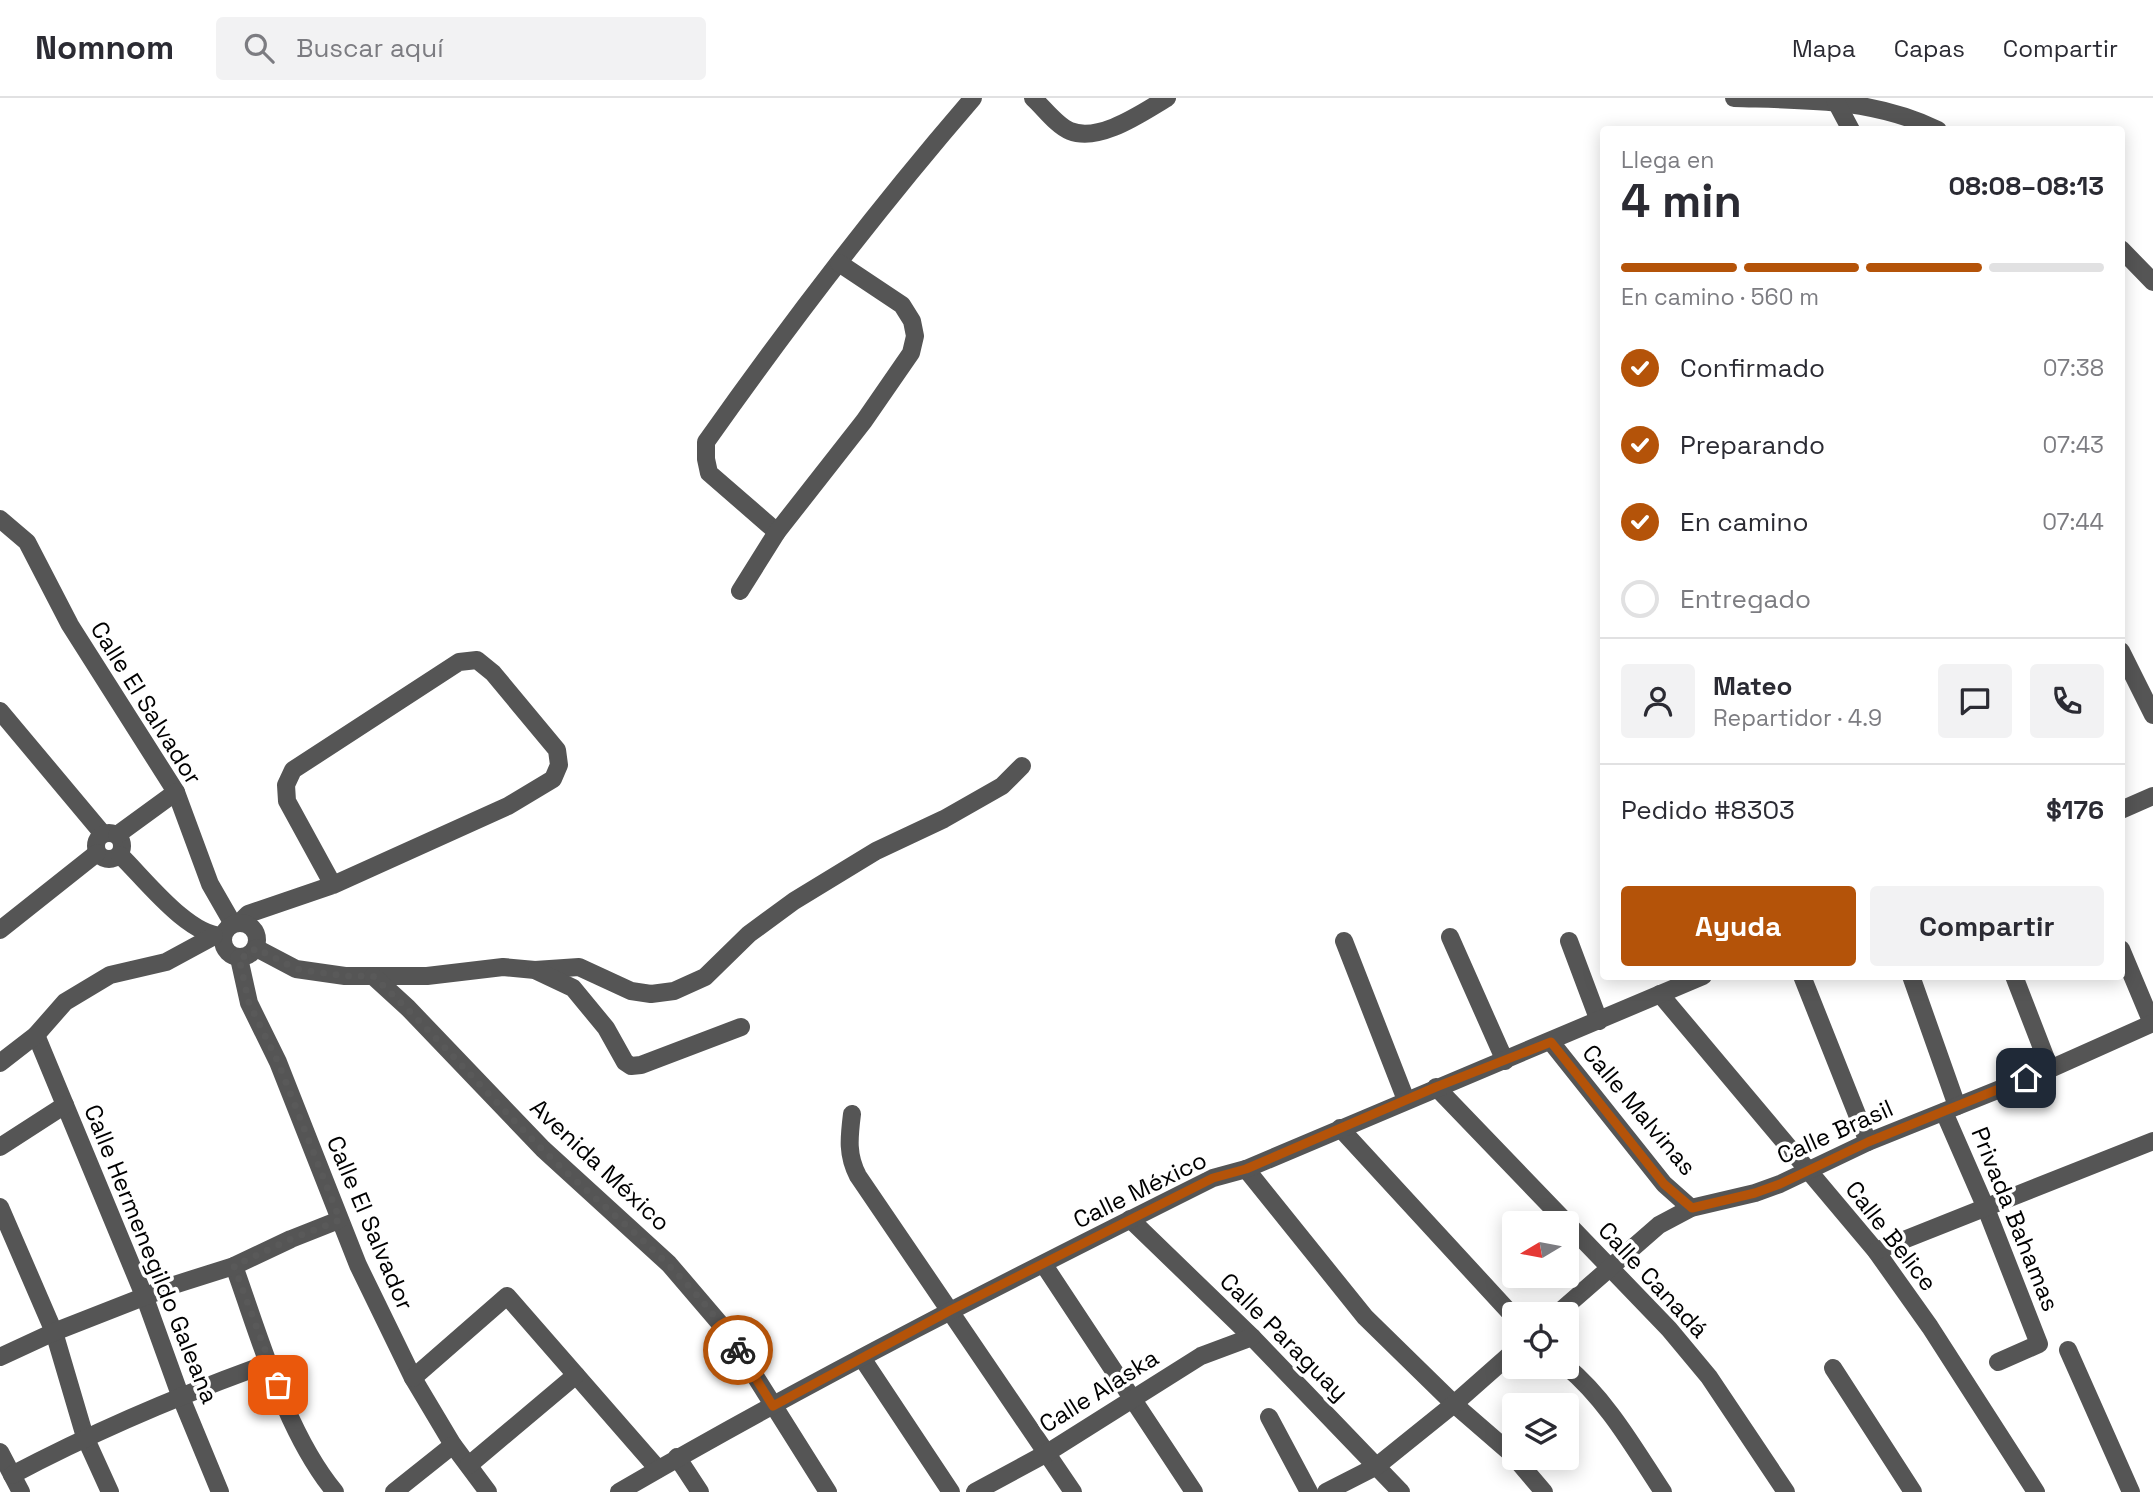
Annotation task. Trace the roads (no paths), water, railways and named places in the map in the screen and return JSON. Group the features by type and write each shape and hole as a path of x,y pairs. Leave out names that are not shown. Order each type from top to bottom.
{"street":[{"path":"777,532 709,473 705,459 706,442 765,358 904,178 973,98"},
{"path":"1033,98 1069,131 1088,134 1123,124 1167,98"},
{"path":"1734,98 1835,100 1913,118 1930,126"},
{"path":"1835,100 1849,126"},
{"path":"2125,253 2153,282"},
{"path":"740,591 777,532 864,421 911,353 915,336 912,321 902,305 839,263"},
{"name":"Calle El Salvador","path":"0,519 27,542 70,625 176,792 227,929"},
{"path":"2125,659 2153,715"},
{"path":"0,1063 36,1035 65,1002 110,975 166,962 248,915 333,885 508,806 553,779 559,765 557,750 493,673 477,660 459,662 293,771 286,785 287,801 333,885"},
{"path":"0,711 110,835 121,841 120,855 191,925 255,931 258,939 256,948 249,955 239,958 226,951 227,929"},
{"path":"256,948 296,969 345,976 427,976 503,967 534,970 579,967 631,990 651,994 674,991 705,977 749,934 794,901 876,851 944,819 1002,786 1023,766"},
{"path":"0,930 97,853 98,839 110,835 176,792"},
{"path":"2125,808 2153,796"},
{"path":"97,853 108,860 120,855"},
{"path":"1450,937 1505,1061"},
{"path":"1569,941 1599,1021"},
{"path":"1344,942 1406,1100"},
{"name":"Calle El Salvador","path":"239,958 249,1003 278,1062 358,1265 413,1378 453,1445 488,1492"},
{"path":"2125,958 2153,1023"},
{"path":"534,970 573,988 606,1028 625,1062 631,1066 641,1065 741,1027"},
{"name":"Avenida México","path":"373,976 408,1008 543,1149 669,1264 728,1333 828,1492"},
{"name":"Calle México","path":"626,1490 677,1457 951,1310 1213,1178 1246,1169 1436,1087 1551,1042 1689,980"},
{"path":"1804,980 1868,1142"},
{"name":"Privada Bahamas","path":"1912,980 1950,1109 2039,1344 1998,1362"},
{"path":"2016,980 2050,1069"},
{"name":"Calle Belice","path":"1660,993 1875,1251 1930,1327 2036,1492"},
{"name":"Calle Brasil","path":"1571,1302 1659,1225 1692,1208 1755,1193 1868,1142 2050,1069 2153,1023"},
{"name":"Calle Hermenegildo Galeana","path":"36,1035 145,1298 180,1395 220,1492"},
{"name":"Calle Malvinas","path":"1551,1042 1664,1184 1692,1208"},
{"name":"Calle Canadá","path":"1436,1087 1669,1329 1709,1377 1786,1492"},
{"path":"0,1147 65,1105"},
{"path":"852,1114 848,1150 850,1161 1073,1492"},
{"path":"1340,1128 1502,1304"},
{"path":"1875,1251 2153,1141"},
{"path":"1246,1169 1366,1317 1454,1404 1502,1446"},
{"path":"0,1207 54,1332 85,1437 110,1492"},
{"name":"Calle Paraguay","path":"1130,1219 1252,1337 1401,1492"},
{"path":"0,1357 54,1332 234,1266 340,1220"},
{"path":"1044,1265 1195,1492"},
{"path":"234,1266 269,1363 307,1453 335,1492"},
{"path":"413,1378 507,1296 658,1469"},
{"name":"Calle Alaska","path":"975,1492 1047,1453 1201,1356 1252,1337"},
{"path":"2068,1350 2131,1492"},
{"path":"862,1359 951,1492"},
{"path":"1326,1492 1377,1466 1502,1362"},
{"path":"12,1475 85,1437 180,1395 269,1363"},
{"path":"1833,1368 1913,1492"},
{"path":"469,1465 576,1375"},
{"path":"1579,1376 1616,1420 1663,1492"},
{"path":"1269,1417 1309,1492"},
{"path":"394,1492 453,1445"},
{"path":"0,1452 21,1492"},
{"path":"677,1457 700,1492"},
{"path":"1526,1470 1544,1492"}]}
